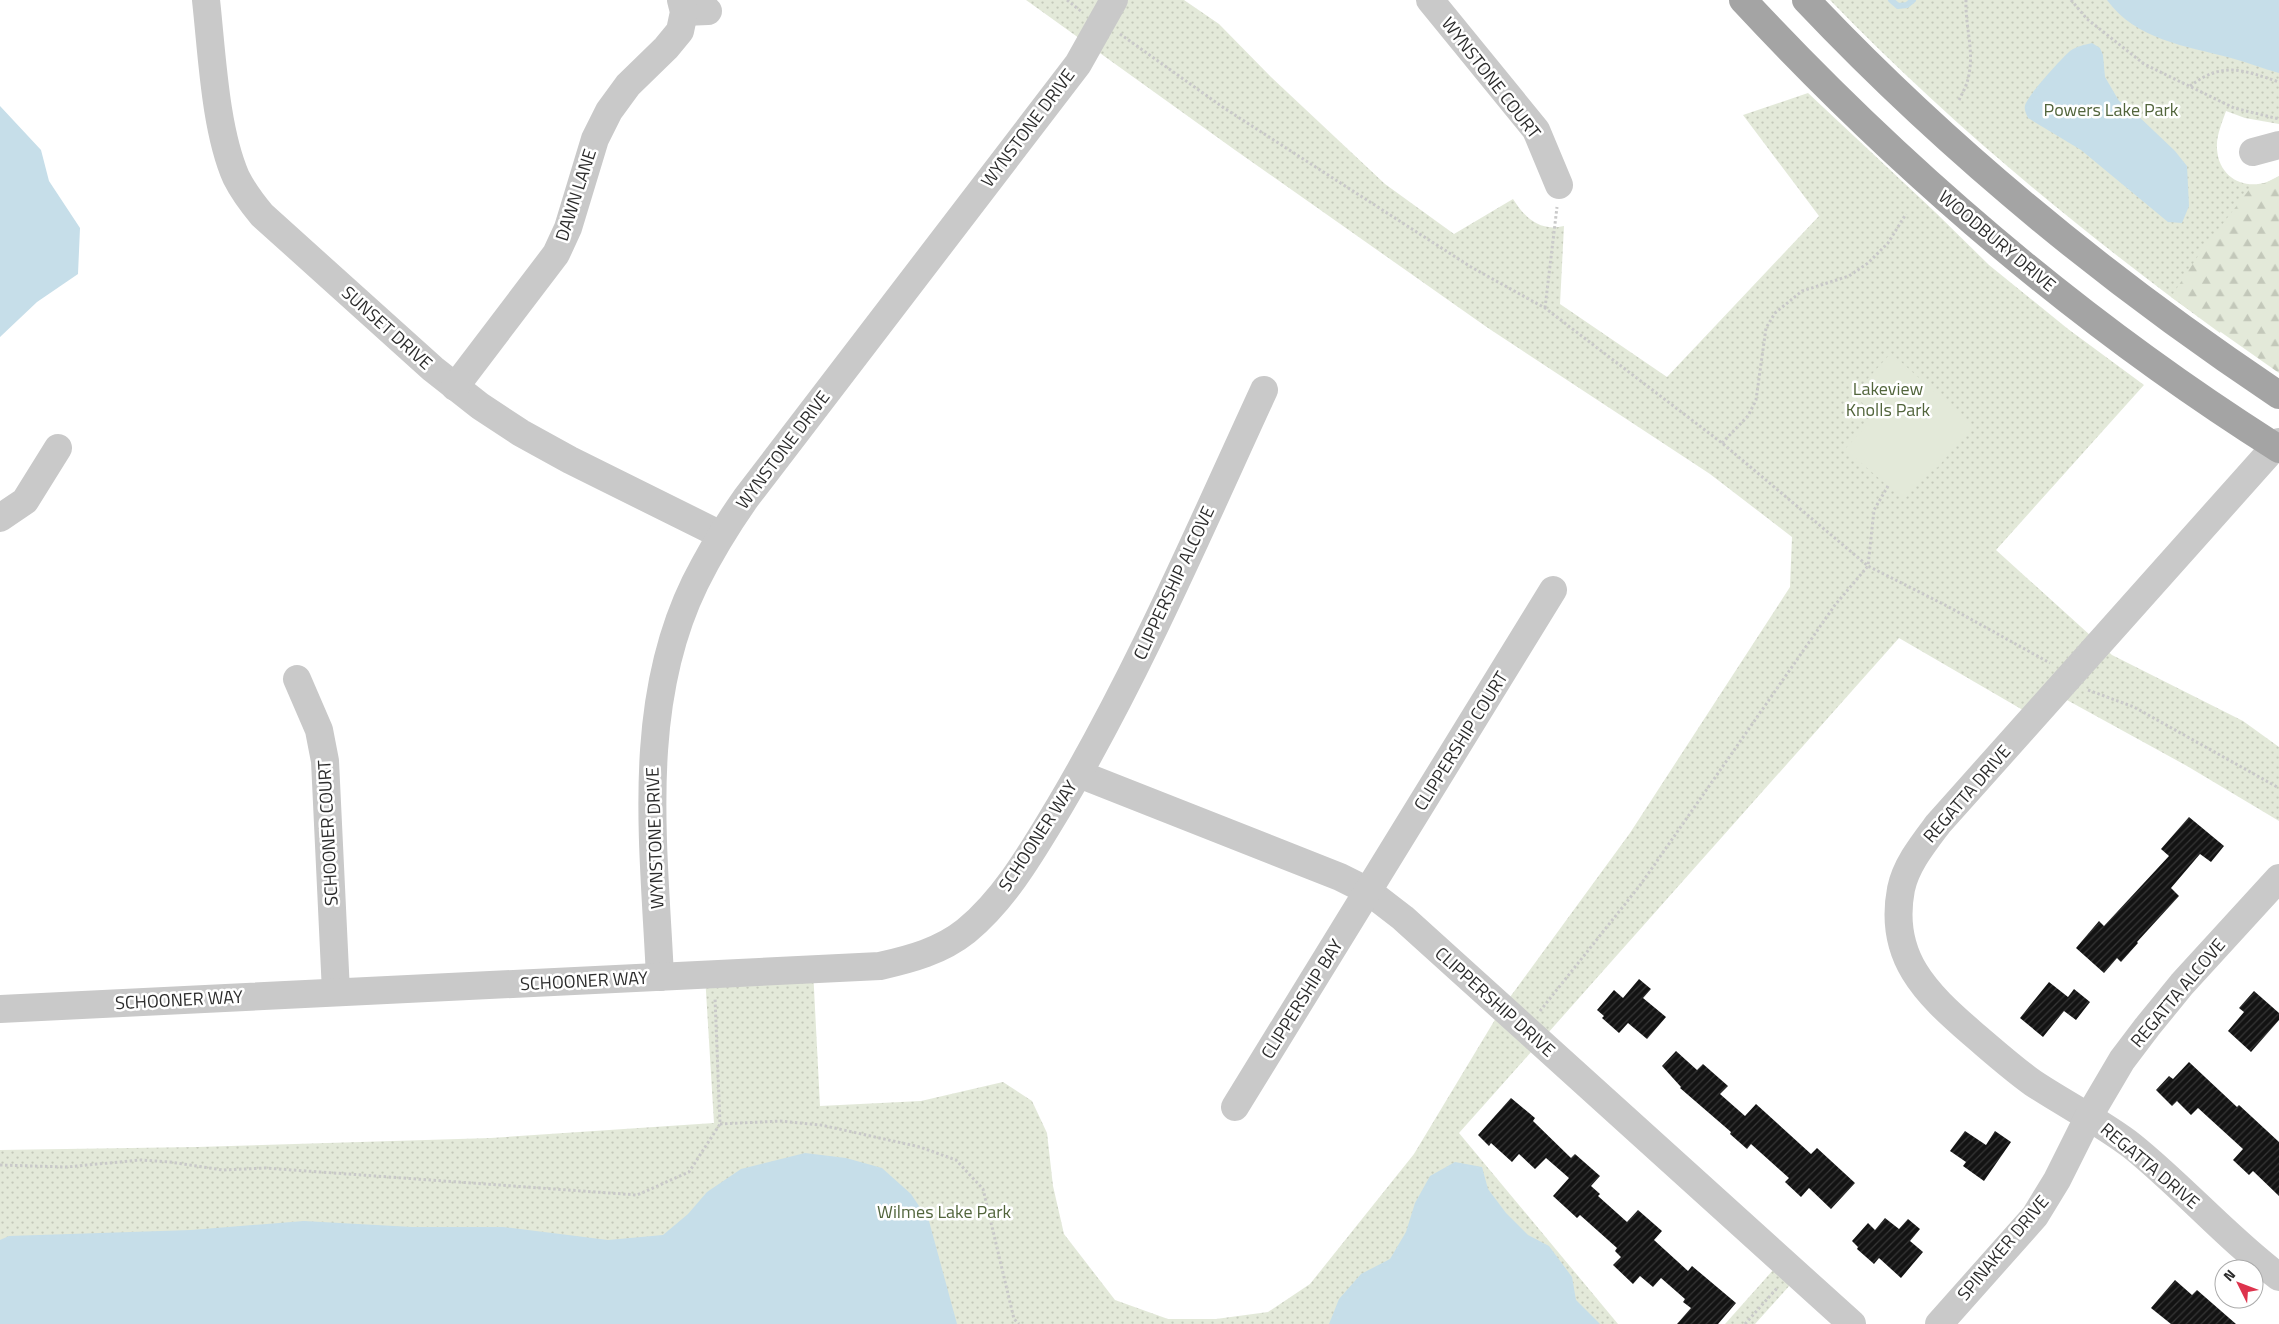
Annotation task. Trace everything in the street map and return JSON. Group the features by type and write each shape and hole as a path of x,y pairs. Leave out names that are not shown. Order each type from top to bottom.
{"main road":[{"name":"WOODBURY DRIVE","path":"1743,0 1857,117 1994,240 2060,294 2141,355 2278,446"},
{"path":"1806,0 1922,115 2062,237 2172,321 2279,395"}],"street":[{"name":"SUNSET DRIVE","path":"206,0 222,128 236,177 248,198 262,215 455,387 521,433 721,535"},
{"name":"WYNSTONE DRIVE","path":"660,977 652,795 658,712 665,673 678,628 695,584 721,535 751,491 1078,64 1114,0"},
{"name":"WYNSTONE COURT","path":"1430,0 1536,130 1559,185"},
{"name":"DAWN LANE","path":"455,387 556,254 568,228 595,139 609,111 628,85 666,48 680,31 691,8"},
{"path":"2252,152 2279,145"},
{"name":"CLIPPERSHIP ALCOVE","path":"1079,774 1145,648 1264,390"},
{"name":"REGATTA DRIVE","path":"2278,446 1938,824 1916,854 1901,889 1899,925 1906,955 1918,980 1936,1002 1995,1053 2034,1083 2089,1116 2132,1146 2279,1276"},
{"path":"0,518 25,501 58,448"},
{"name":"CLIPPERSHIP COURT","path":"1368,891 1554,590"},
{"name":"SCHOONER COURT","path":"297,679 319,730 325,761 336,992"},
{"name":"CLIPPERSHIP DRIVE","path":"1079,774 1340,877 1368,891 1403,918 1852,1324"},
{"name":"SCHOONER WAY","path":"0,1009 880,966 913,958 942,947 967,931 1018,873 1079,774"},
{"name":"REGATTA ALCOVE","path":"2089,1116 2122,1060 2182,984 2279,878"},
{"name":"CLIPPERSHIP BAY","path":"1235,1107 1368,891"},
{"name":"SPINAKER DRIVE","path":"1939,1324 2035,1216 2089,1116"}],"path":[{"path":"1067,0 1086,14"},
{"path":"1959,100 1969,75 1970,55 1965,14 1966,0"},
{"path":"2071,0 2088,20 2144,64 2234,108 2279,119"},
{"path":"1117,32 1224,108 1470,267 1545,308 1722,443 1868,566 2008,638 2056,667"},
{"path":"2190,86 2202,77 2215,71 2244,70 2279,82"},
{"path":"1545,308 1556,228 1559,185"},
{"path":"1722,443 1748,416 1756,400 1764,337 1766,328 1775,313 1802,291 1849,276 1868,263 1888,243 1906,214"},
{"path":"1525,1029 1641,884 1835,605 1868,566 1874,510 1888,486"},
{"path":"2086,688 2093,693 2134,707 2279,788"},
{"path":"0,1165 66,1167 140,1160 170,1162 223,1170 264,1168 637,1194 689,1172 720,1124 714,974"},
{"path":"720,1124 780,1121 821,1124 920,1147 956,1160 983,1190 1014,1319 1019,1324"},
{"path":"1745,1324 1793,1270"}],"green space":[{"path":"1026,0 1184,0 1219,24 1271,77 1385,184 1454,234 1513,199 1534,222 1548,227 1564,226 1560,304 1667,377 1819,216 1743,115 1808,93 1989,265 2068,329 2144,385 1996,550 2112,655 2243,721 2279,747 2279,821 2187,766 2056,694 2035,717 1899,638 1459,1133 1618,1324 0,1324 0,1150 197,1147 491,1138 714,1123 705,975 813,969 820,1106 921,1101 1003,1082 1032,1101 1047,1133 1053,1186 1064,1234 1115,1300 1168,1319 1216,1319 1268,1312 1310,1284 1414,1154 1502,1008 1630,833 1790,587 1792,537 1710,474 1488,328"},
{"name":"Powers Lake Park","path":"1830,0 2279,0 2279,124 2245,118 2226,111 2217,139 2219,160 2224,170 2239,182 2259,184 2279,176 2220,333 2117,256 2018,175 1922,90"},
{"path":"2279,176 2279,373 2171,297 2200,253 2252,186 2265,183"},
{"name":"Lakeview Knolls Park","path":"1891,353 1973,426 1937,468 1933,466 1904,500 1845,449 1876,415 1853,395"},
{"path":"1782,1260 1799,1275 1755,1324 1725,1324"}],"water":[{"path":"2107,0 2279,0 2279,73 2163,40 2132,24"},
{"path":"2092,43 2100,48 2103,55 2105,77 2119,101 2133,111 2175,151 2187,166 2189,206 2182,223 2168,222 2081,150 2028,118 2025,105 2046,76 2070,51"},
{"path":"0,106 41,150 49,181 80,228 78,274 37,302 0,337"},
{"path":"805,1153 846,1158 882,1168 911,1194 929,1221 957,1324 0,1324 0,1240 9,1236 191,1230 304,1221 412,1227 503,1227 608,1240 663,1235 688,1214 707,1192 741,1169"},
{"path":"1455,1162 1482,1167 1488,1189 1506,1213 1528,1235 1549,1246 1572,1277 1576,1300 1600,1324 1329,1324 1339,1299 1361,1274 1390,1259 1406,1232 1415,1203 1430,1176"}],"building":[{"path":"2189,817 2224,846 2211,862 2200,854 2171,888 2179,896 2121,962 2117,958 2104,973 2076,948 2099,921 2104,926 2169,856 2161,849"},
{"path":"1639,979 1651,989 1643,998 1666,1017 1647,1039 1628,1023 1619,1033 1602,1018 1604,1016 1597,1010 1614,990 1623,998"},
{"path":"2049,982 2068,997 2074,989 2090,1002 2076,1020 2064,1011 2043,1037 2020,1018"},
{"path":"2254,991 2279,1013 2279,1020 2251,1052 2228,1031 2244,1012 2239,1008"},
{"path":"1676,1051 1697,1070 1703,1064 1728,1086 1720,1094 1745,1116 1756,1104 1811,1154 1817,1148 1855,1183 1831,1209 1809,1188 1801,1197 1785,1182 1789,1178 1751,1144 1747,1149 1730,1134 1731,1132 1680,1088 1662,1066"},
{"path":"2189,1062 2237,1107 2239,1105 2279,1142 2279,1196 2253,1171 2249,1175 2233,1160 2243,1149 2198,1108 2191,1115 2177,1101 2172,1106 2156,1090 2169,1076 2173,1079"},
{"path":"1511,1098 1535,1118 1533,1121 1571,1158 1575,1154 1600,1176 1591,1186 1600,1194 1598,1196 1627,1222 1638,1210 1662,1231 1654,1240 1688,1271 1692,1266 1736,1303 1718,1324 1677,1324 1691,1308 1683,1302 1685,1299 1661,1278 1653,1287 1640,1276 1633,1284 1613,1265 1621,1257 1615,1251 1617,1248 1580,1215 1577,1218 1553,1196 1569,1178 1546,1158 1535,1169 1519,1154 1512,1162 1491,1143 1489,1146 1478,1135"},
{"path":"1965,1131 1986,1145 1995,1131 2011,1142 1984,1181 1963,1166 1966,1162 1950,1151"},
{"path":"1885,1218 1899,1229 1908,1219 1920,1229 1910,1241 1923,1252 1901,1278 1879,1258 1874,1264 1857,1249 1858,1247 1852,1241 1868,1223 1875,1230"},
{"path":"2175,1280 2192,1295 2197,1290 2214,1305 2214,1309 2219,1309 2236,1324 2171,1324 2151,1308"}],"waterway":[{"path":"1891,0 1898,6 1907,5 1913,0"}],"park label":[{"name":"Wilmes Lake Park","path":"944,1212"}]}
